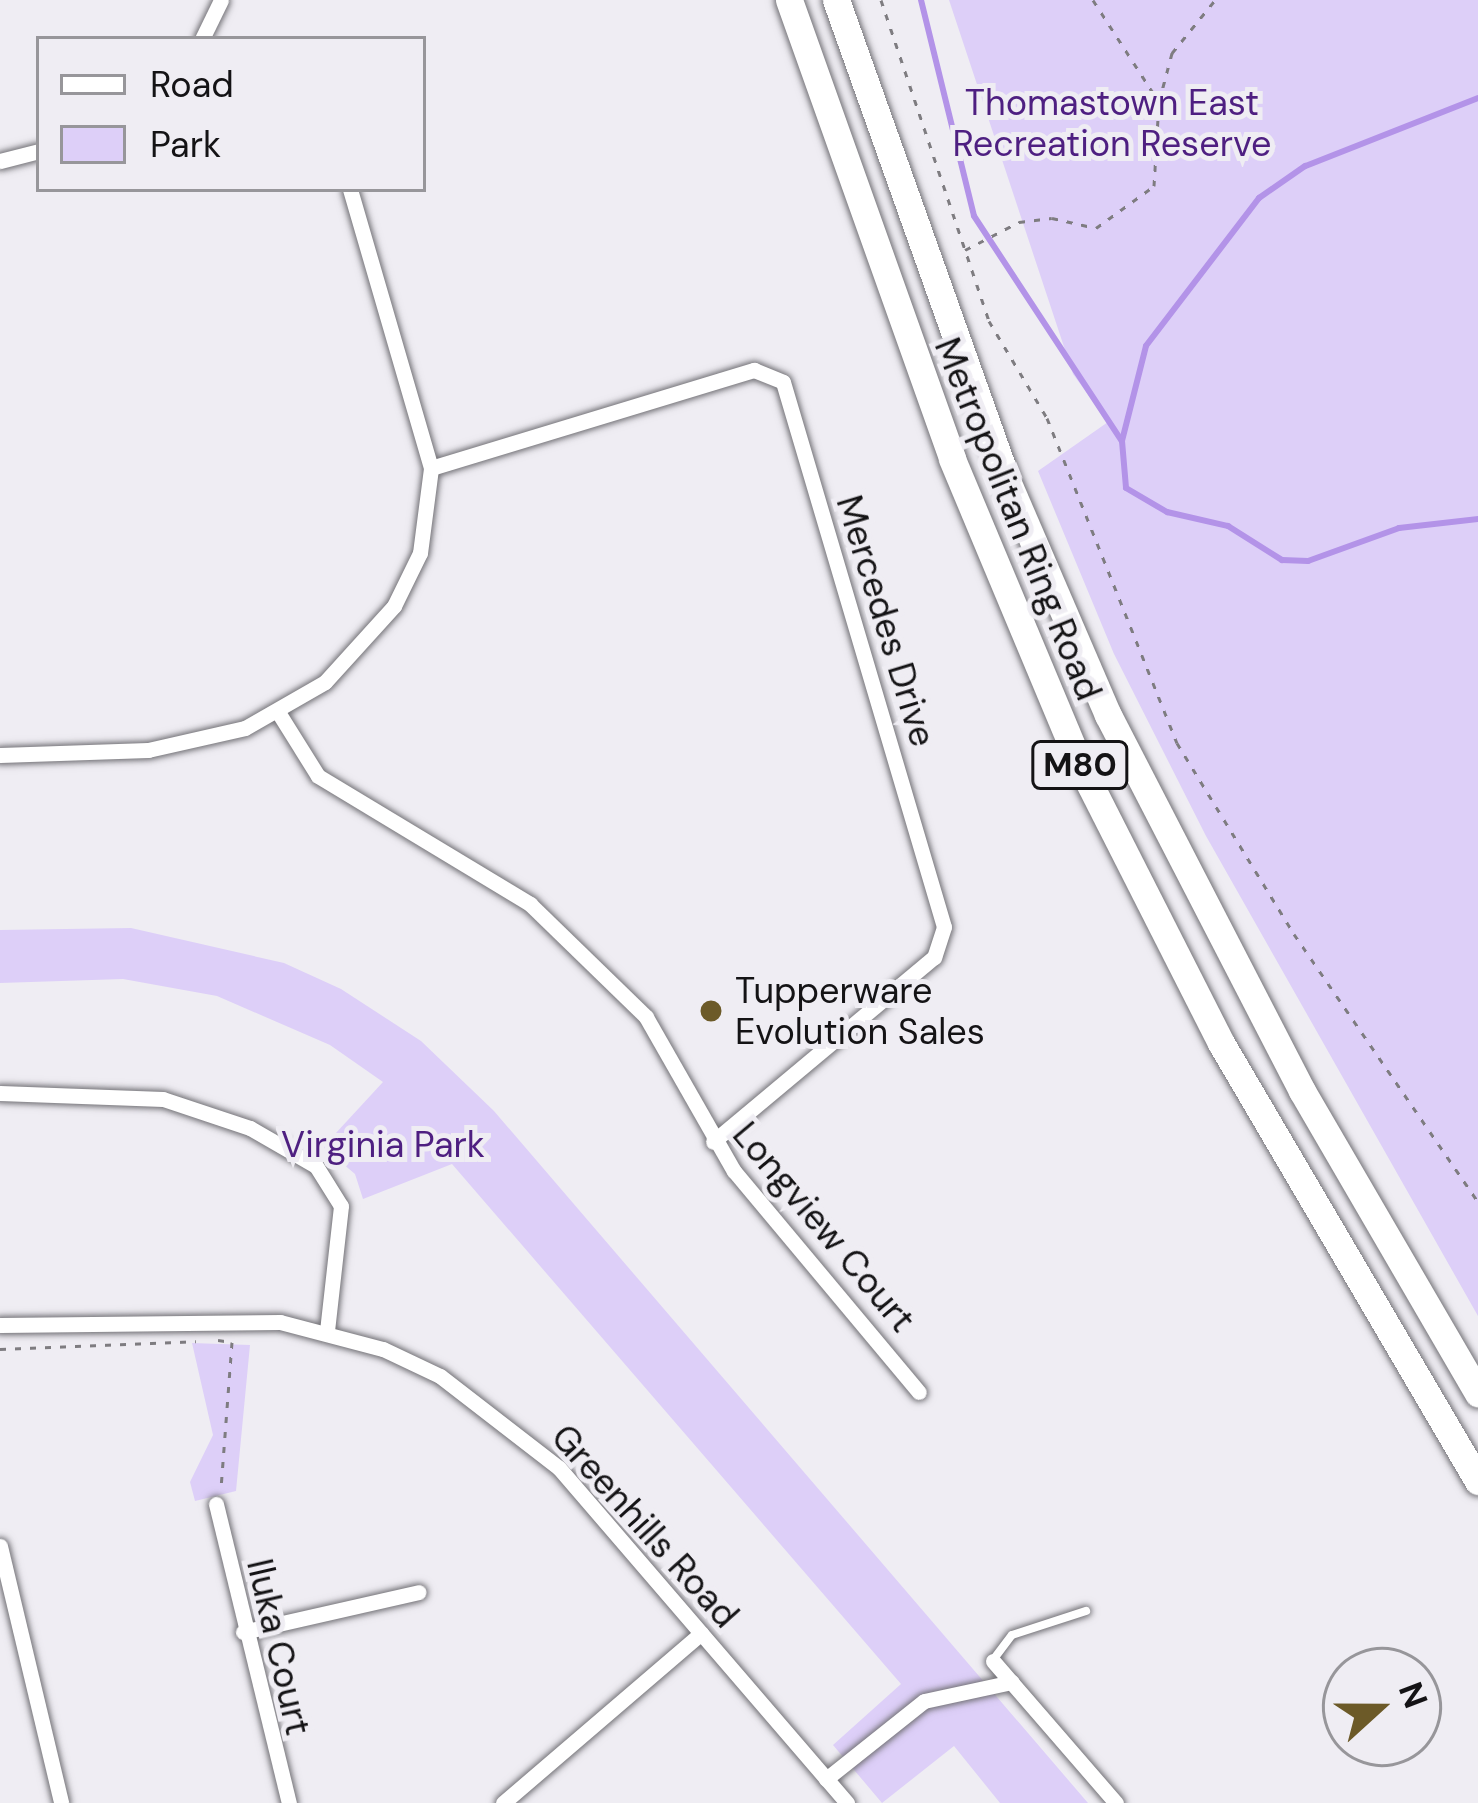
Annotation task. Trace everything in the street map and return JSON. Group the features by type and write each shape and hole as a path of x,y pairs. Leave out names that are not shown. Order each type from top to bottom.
{"highway":[{"name":"Metropolitan Ring Road","path":"789,0 952,459 1081,767 1221,1043 1478,1481"},
{"name":"Metropolitan Ring Road","path":"836,0 1008,484 1108,715 1302,1091 1478,1393"}],"street":[{"path":"211,36 221,0"},
{"path":"0,160 36,152"},
{"path":"0,755 184,746 278,712 325,682 394,606 420,553 431,468 351,192"},
{"name":"Mercedes Drive","path":"431,468 754,370 783,382 944,927 934,956 713,1142"},
{"name":"Longview Court","path":"278,712 318,776 349,801 530,904 646,1016 713,1142 919,1392"},
{"path":"0,1094 163,1099 250,1128 316,1166 341,1207 327,1331"},
{"name":"Greenhills Road","path":"0,1325 235,1318 327,1331 440,1376 520,1430 847,1803"},
{"name":"Iluka Court","path":"216,1504 243,1632 289,1803"},
{"path":"0,1546 61,1803"},
{"path":"243,1632 419,1592"},
{"path":"503,1803 701,1633"},
{"path":"993,1661 1116,1803"},
{"path":"826,1778 924,1701 1012,1682"}],"lane":[{"path":"993,1661 1012,1635 1086,1611"}],"path":[{"path":"881,0 988,321 1046,418 1177,742 1294,934 1478,1202"},
{"path":"1093,0 1159,102"},
{"path":"963,250 1005,228 1052,218 1096,228 1122,215 1159,176 1159,102 1172,53 1215,0"},
{"path":"0,1349 232,1342 228,1454 216,1504"}],"green space":[{"name":"Thomastown East Recreation Reserve","path":"949,0 1478,0 1478,1316 1206,836 1114,654 1038,471 1108,422 1073,374"},
{"name":"Virginia Park","path":"131,928 284,963 341,989 421,1041 494,1111 1088,1803 1000,1803 954,1746 882,1803 833,1745 901,1684 452,1164 363,1199 355,1174 323,1147 383,1082 330,1045 217,996 123,979 0,983 0,930"},
{"path":"192,1343 250,1345 236,1491 195,1501 190,1482 213,1435"}],"waterway":[{"path":"921,0 974,216 1122,441"},
{"path":"1478,98 1305,166 1259,198 1146,346 1122,441 1126,488 1167,512 1228,526 1282,560 1308,561 1399,528 1478,519"}],"place":[{"name":"Tupperware Evolution Sales","path":"711,1011"}]}
